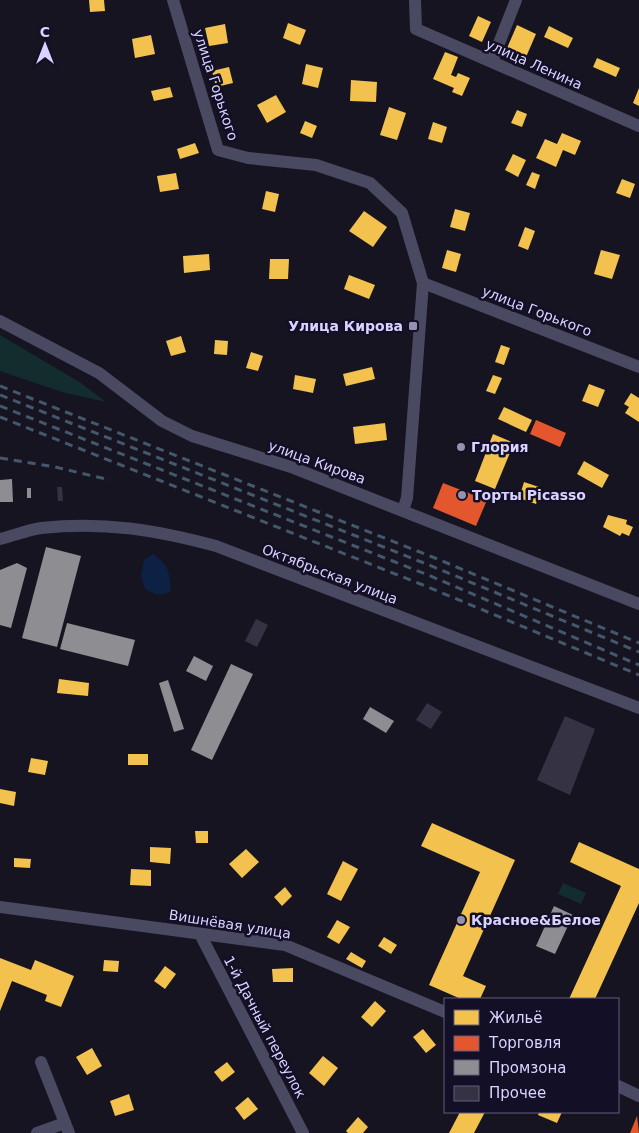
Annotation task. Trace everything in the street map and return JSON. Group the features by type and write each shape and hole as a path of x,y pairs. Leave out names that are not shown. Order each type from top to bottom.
{"street":[{"name":"улица Горького","path":"173,0 218,150 248,158 316,165 370,183 402,213 423,283 407,498 403,510"},
{"name":"улица Ленина","path":"415,0 416,29 639,126"},
{"path":"492,61 516,0"},
{"name":"улица Горького","path":"423,283 639,367"},
{"name":"улица Кирова","path":"0,320 99,373 162,421 192,436 291,467 639,604"},
{"name":"Октябрьская улица","path":"0,539 40,528 117,526 163,532 216,546 639,708"},
{"name":"Вишнёвая улица","path":"0,907 285,945 444,1012"},
{"name":"1-й Дачный переулок","path":"200,934 303,1133"},
{"path":"37,1133 67,1128 41,1062"},
{"path":"619,1086 639,1096"}],"green space":[{"path":"0,335 81,383 106,402 62,392 0,371"},
{"path":"563,883 586,893 581,904 558,894"}],"water":[{"path":"153,554 163,562 168,570 171,592 158,595 145,589 141,575 144,560"}],"building: Жильё":[{"path":"89,0 104,0 105,11 90,12"},
{"path":"478,16 491,22 482,42 469,36"},
{"path":"288,23 306,30 300,45 283,38"},
{"path":"225,24 228,43 209,46 205,28"},
{"path":"517,25 536,34 523,64 504,55"},
{"path":"549,26 573,38 568,48 544,37"},
{"path":"151,35 155,54 135,58 132,39"},
{"path":"445,52 458,57 451,75 456,77 458,73 470,78 462,96 452,92 454,88 433,79"},
{"path":"597,58 620,68 616,77 593,67"},
{"path":"306,64 323,68 318,88 302,84"},
{"path":"229,67 233,83 216,87 212,71"},
{"path":"351,80 377,82 376,102 350,101"},
{"path":"170,87 173,97 154,101 151,91"},
{"path":"639,88 639,106 633,103"},
{"path":"276,95 286,112 267,123 257,105"},
{"path":"389,107 406,113 397,140 380,135"},
{"path":"517,110 527,114 522,127 511,123"},
{"path":"305,121 317,126 312,138 300,133"},
{"path":"433,122 447,127 442,143 428,139"},
{"path":"562,133 581,141 575,155 563,150 556,167 536,158 545,139 557,144"},
{"path":"195,143 199,153 180,159 177,149"},
{"path":"513,154 526,160 518,177 505,170"},
{"path":"532,172 540,175 535,189 526,185"},
{"path":"176,173 179,189 160,192 157,176"},
{"path":"622,179 635,184 630,198 616,193"},
{"path":"266,191 279,194 275,212 262,209"},
{"path":"455,209 470,213 465,231 450,227"},
{"path":"364,211 387,227 373,247 349,231"},
{"path":"525,227 535,231 528,250 518,246"},
{"path":"447,250 461,254 456,272 442,268"},
{"path":"601,250 620,255 612,279 594,274"},
{"path":"209,254 210,270 184,273 183,256"},
{"path":"270,259 289,259 288,279 269,279"},
{"path":"349,275 375,285 369,299 344,289"},
{"path":"181,336 186,352 171,356 166,341"},
{"path":"215,340 228,341 227,355 214,354"},
{"path":"501,345 510,348 504,365 495,362"},
{"path":"251,352 263,356 258,371 246,368"},
{"path":"372,367 375,379 346,386 343,374"},
{"path":"295,375 316,379 313,393 293,389"},
{"path":"493,375 502,378 495,394 486,391"},
{"path":"589,384 605,390 598,407 582,401"},
{"path":"631,393 639,398 639,422 625,413 629,407 624,404"},
{"path":"504,407 532,420 526,432 498,419"},
{"path":"385,423 387,440 355,444 353,427"},
{"path":"493,434 514,443 495,489 475,481"},
{"path":"584,461 609,475 602,488 577,474"},
{"path":"524,482 542,488 536,504 519,498"},
{"path":"608,515 627,520 626,524 633,527 629,536 622,533 620,536 603,527"},
{"path":"59,679 89,683 88,696 57,693"},
{"path":"128,754 148,754 148,765 128,765"},
{"path":"31,758 48,761 45,775 28,772"},
{"path":"0,789 16,792 14,806 0,803"},
{"path":"432,823 515,860 463,976 486,986 480,998 459,998 429,985 480,872 421,846"},
{"path":"195,831 208,831 208,843 196,843"},
{"path":"579,842 639,869 639,903 595,998 569,998 621,886 570,862"},
{"path":"150,847 171,848 170,864 150,862"},
{"path":"246,849 259,862 242,878 229,864"},
{"path":"14,858 31,859 30,868 14,867"},
{"path":"343,861 358,869 341,901 327,894"},
{"path":"131,869 151,870 151,886 130,885"},
{"path":"285,887 292,896 282,906 274,897"},
{"path":"337,920 350,927 339,944 327,937"},
{"path":"384,937 397,945 391,954 378,946"},
{"path":"351,952 366,961 362,968 346,959"},
{"path":"0,958 31,970 35,960 74,976 61,1007 45,1001 47,995 12,981 0,1011"},
{"path":"104,960 119,961 118,972 103,971"},
{"path":"165,966 176,974 165,989 154,981"},
{"path":"293,968 293,982 273,982 272,969"},
{"path":"375,1001 386,1011 372,1027 361,1017"},
{"path":"423,1029 436,1045 426,1053 413,1037"},
{"path":"92,1048 102,1066 87,1075 76,1057"},
{"path":"323,1056 338,1068 324,1086 309,1073"},
{"path":"227,1062 235,1072 222,1082 214,1072"},
{"path":"129,1094 134,1110 115,1116 110,1101"},
{"path":"248,1097 258,1109 244,1120 235,1108"},
{"path":"459,1113 484,1113 474,1133 449,1133"},
{"path":"539,1113 562,1113 557,1123 538,1115"},
{"path":"358,1117 368,1127 363,1133 348,1133 346,1131"}],"building: Торговля":[{"path":"536,420 566,433 560,447 530,434"},
{"path":"443,483 487,500 476,526 433,508"},
{"path":"637,1116 639,1133 630,1133"}],"building: Промзона":[{"path":"12,479 13,502 0,502 0,480"},
{"path":"27,488 31,488 31,498 27,498"},
{"path":"46,547 81,556 57,647 22,638"},
{"path":"17,563 27,568 11,628 0,625 0,570"},
{"path":"67,623 135,640 128,666 60,649"},
{"path":"194,656 213,666 206,681 186,671"},
{"path":"231,664 253,674 212,760 191,750"},
{"path":"168,680 184,729 174,732 159,683"},
{"path":"370,707 394,721 386,733 363,719"},
{"path":"554,906 573,915 555,954 536,946"}],"building: Прочее":[{"path":"57,487 62,487 63,501 58,501"},
{"path":"256,619 268,625 257,647 245,641"},
{"path":"427,703 442,712 431,729 416,720"},
{"path":"565,716 595,729 570,795 537,780"}],"railway":[{"path":"0,386 435,558 639,643"},
{"path":"0,395 429,565 639,652"},
{"path":"0,406 428,575 639,665"},
{"path":"0,417 423,585 639,675"},
{"path":"0,458 55,467 110,480"}],"place":[{"name":"Улица Кирова","path":"413,326"},
{"name":"Глория","path":"461,447"},
{"name":"Торты Picasso","path":"462,495"},
{"name":"Красное&Белое","path":"461,920"}]}
